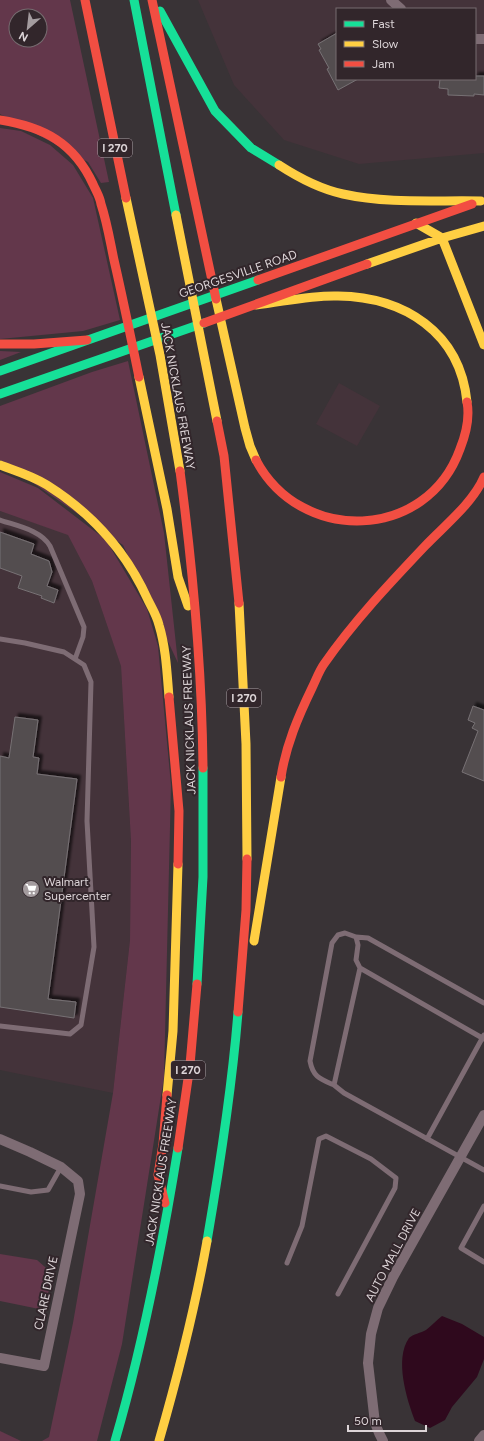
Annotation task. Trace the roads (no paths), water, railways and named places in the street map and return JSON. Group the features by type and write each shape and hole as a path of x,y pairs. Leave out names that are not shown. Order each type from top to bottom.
{"main road":[{"name":"JACK NICKLAUS FREEWAY","path":"85,0 164,378 178,458 188,528 198,635 204,762 203,854 200,929 192,1042 184,1106 150,1305 115,1441"},
{"name":"I 270","path":"134,0 224,456 236,570 246,744 246,910 236,1036 219,1172 206,1245 179,1371 159,1441"},
{"path":"153,0 215,111 251,148 295,175 318,186 342,194 370,198 398,200 482,201"},
{"path":"153,0 229,362 249,446 262,470 281,492 293,502 307,510 341,521 358,522 390,517 419,503 443,482 453,468 464,443 469,415 464,378 447,345 435,332 407,311 388,304 361,298 331,296 256,305"},
{"path":"0,120 20,123 38,129 53,137 68,148 80,161 87,172 101,202 167,509 178,576 198,635"},
{"name":"GEORGESVILLE ROAD","path":"0,371 416,223 482,201"},
{"path":"416,223 442,238 484,345"},
{"path":"0,394 256,305 442,238 484,226"},
{"path":"0,344 34,344 88,340"},
{"path":"0,465 47,485 78,508 107,534 130,563 159,624 165,654 179,816 173,1031 163,1144 158,1175 167,1210"},
{"path":"236,1036 246,988 282,769 289,740 305,702 323,665 368,607 434,536 458,513 481,484 484,477"}],"street":[{"path":"391,0 400,8"},
{"name":"AUTO MALL DRIVE","path":"383,1441 375,1423 368,1363 371,1334 378,1308 393,1276 484,1115"},
{"path":"0,1139 61,1167"},
{"name":"CLARE DRIVE","path":"0,1358 44,1366 80,1194 78,1181 61,1167"},
{"path":"479,1441 484,1435"}],"lane":[{"path":"0,520 40,534 46,539 50,546 84,626 83,637 74,659"},
{"path":"0,639 64,652 84,665 91,682 87,821 94,947 81,1025 70,1034 0,1026"},
{"path":"484,1002 368,938 356,938 345,932 338,935 332,943 310,1062 312,1071 320,1079 334,1085 344,1093 484,1170"},
{"path":"356,938 358,945 356,960 360,968 483,1037 428,1139"},
{"path":"334,1085 360,968"},
{"path":"288,1264 302,1226 319,1139 326,1136 371,1159 396,1178 394,1188 338,1294"},
{"path":"0,1186 31,1192 48,1190 61,1167"},
{"path":"484,1206 460,1248 484,1262"}],"place":[{"name":"Walmart Supercenter","path":"31,889"}]}
